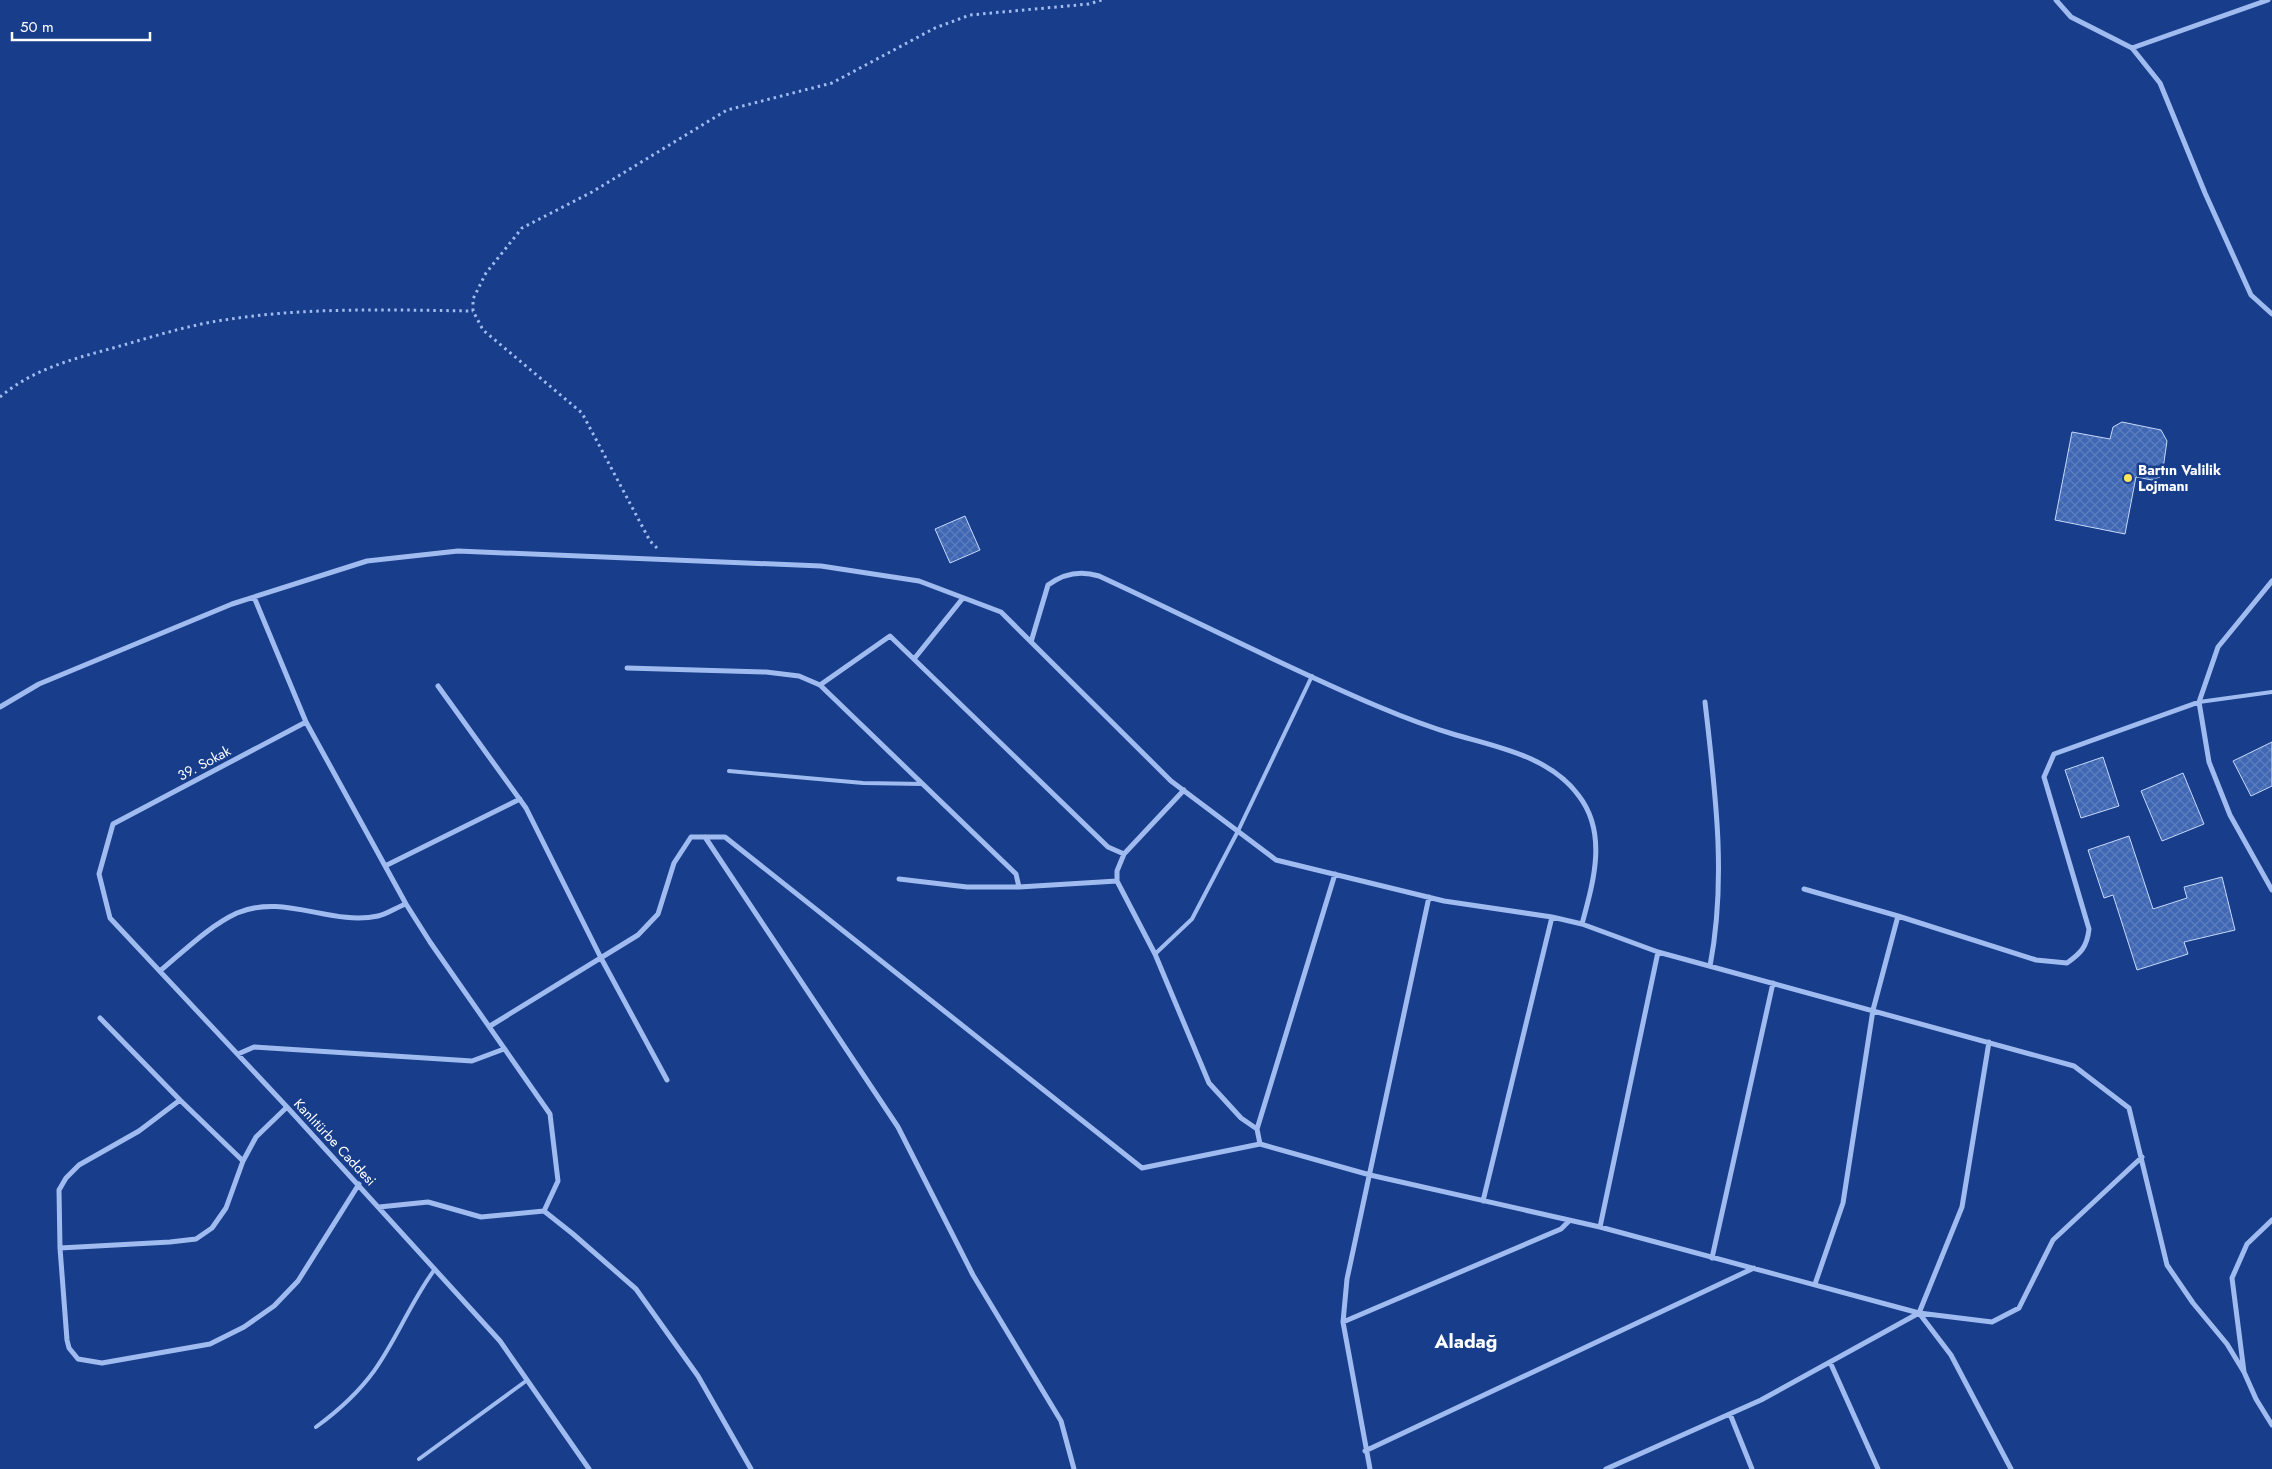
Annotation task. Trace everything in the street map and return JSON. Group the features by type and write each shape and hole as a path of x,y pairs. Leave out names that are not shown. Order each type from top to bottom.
{"street":[{"path":"2056,0 2072,17 2132,48 2160,83 2205,193 2251,295 2272,314"},
{"path":"2132,48 2268,0"},
{"path":"0,707 38,684 232,604 367,561 458,551 821,566 919,581 1001,612 1171,781 1276,860 1429,898 1552,917 1582,924 1658,952 2074,1066 2129,1108 2167,1265 2193,1303 2227,1344 2272,1425"},
{"path":"1031,642 1048,585 1066,574 1088,573 1099,576 1394,714 1523,755 1554,773 1567,784 1579,796 1590,819 1596,848 1594,880 1582,924"},
{"path":"2272,581 2218,647 2199,702 2210,762 2230,815 2272,890"},
{"path":"254,597 306,722 406,904 430,942 550,1114 558,1181 544,1210"},
{"path":"914,659 963,598"},
{"path":"820,685 890,636 1108,847 1124,854"},
{"path":"627,668 766,672 799,676 820,685 1016,874 1020,887"},
{"path":"438,686 526,808 601,958 667,1080"},
{"path":"1705,702 1717,803 1720,870 1716,934 1710,966"},
{"path":"1804,888 2036,960 2067,963 2082,952 2088,941 2089,929 2044,777 2054,754 2199,702"},
{"name":"39. Sokak","path":"113,824 306,722"},
{"path":"1184,790 1124,854 1118,871 1117,881 1155,954 1209,1083 1241,1118 1257,1129"},
{"path":"385,866 520,799"},
{"name":"Kanlıtürbe Caddesi","path":"113,824 99,874 110,918 288,1106 500,1341 589,1469"},
{"path":"490,1026 638,935 658,914 674,863 691,837 726,837 1142,1168 1260,1144 1370,1175 1600,1227 1919,1313 1992,1322 2019,1308 2053,1240 2142,1157"},
{"path":"706,837 898,1127 972,1275 1061,1420 1074,1469"},
{"path":"1260,1144 1257,1129 1335,874"},
{"path":"899,879 968,887 1020,887 1117,881"},
{"path":"1370,1469 1343,1322 1347,1279 1429,898"},
{"path":"160,971 204,934 237,913 279,905 352,917 378,916 406,904"},
{"path":"1815,1284 1843,1203 1873,1010 1898,916"},
{"path":"1483,1201 1552,917"},
{"path":"1600,1227 1658,952"},
{"path":"1712,1258 1773,983"},
{"path":"100,1018 180,1100 243,1160"},
{"path":"1606,1469 1761,1400 1919,1313 1962,1206 1989,1042"},
{"path":"238,1054 254,1047 472,1061 504,1049"},
{"path":"180,1100 139,1131 79,1165 66,1178 59,1190 60,1248 67,1340 69,1348 78,1359 102,1363 210,1344 244,1327 274,1306 298,1281 359,1184"},
{"path":"60,1248 196,1239 212,1228 226,1208 243,1160 256,1137 288,1106"},
{"path":"379,1206 428,1202 481,1217 544,1210 636,1289 698,1376 751,1469"},
{"path":"2244,1372 2232,1278 2247,1244 2272,1220"},
{"path":"1343,1322 1560,1229 1569,1221"},
{"path":"1366,1451 1754,1268"},
{"path":"1919,1313 1951,1355 2011,1469"},
{"path":"1830,1362 1878,1469"},
{"path":"1730,1414 1752,1469"}],"lane":[{"path":"1155,954 1192,919 1238,831 1312,676"},
{"path":"2199,702 2272,692"},
{"path":"729,771 863,783 923,784"},
{"path":"316,1427 348,1401 374,1371 435,1269"},
{"path":"419,1459 526,1381"}],"path":[{"path":"669,561 650,541 582,413 483,330 473,311 473,299 486,272 522,228 592,192 727,110 832,83 935,28 970,15 1089,4 1102,0"},
{"path":"0,397 21,381 59,363 220,320 308,312 473,311"}],"building":[{"name":"Bartın Valilik Lojmanı","path":"2122,422 2161,430 2167,441 2162,476 2152,480 2136,477 2125,534 2055,520 2072,432 2110,439 2113,427"},
{"path":"965,516 980,550 950,563 935,529"},
{"path":"2272,742 2272,786 2251,796 2233,761"},
{"path":"2103,757 2119,806 2081,818 2065,770"},
{"path":"2183,773 2204,824 2162,841 2141,791"},
{"path":"2129,836 2153,909 2187,898 2184,887 2222,877 2235,930 2184,942 2188,954 2137,970 2113,895 2104,898 2088,850"}],"place":[{"name":"Bartın Valilik Lojmanı","path":"2128,478"}],"district":[{"name":"Aladağ","path":"1466,1341"}]}
